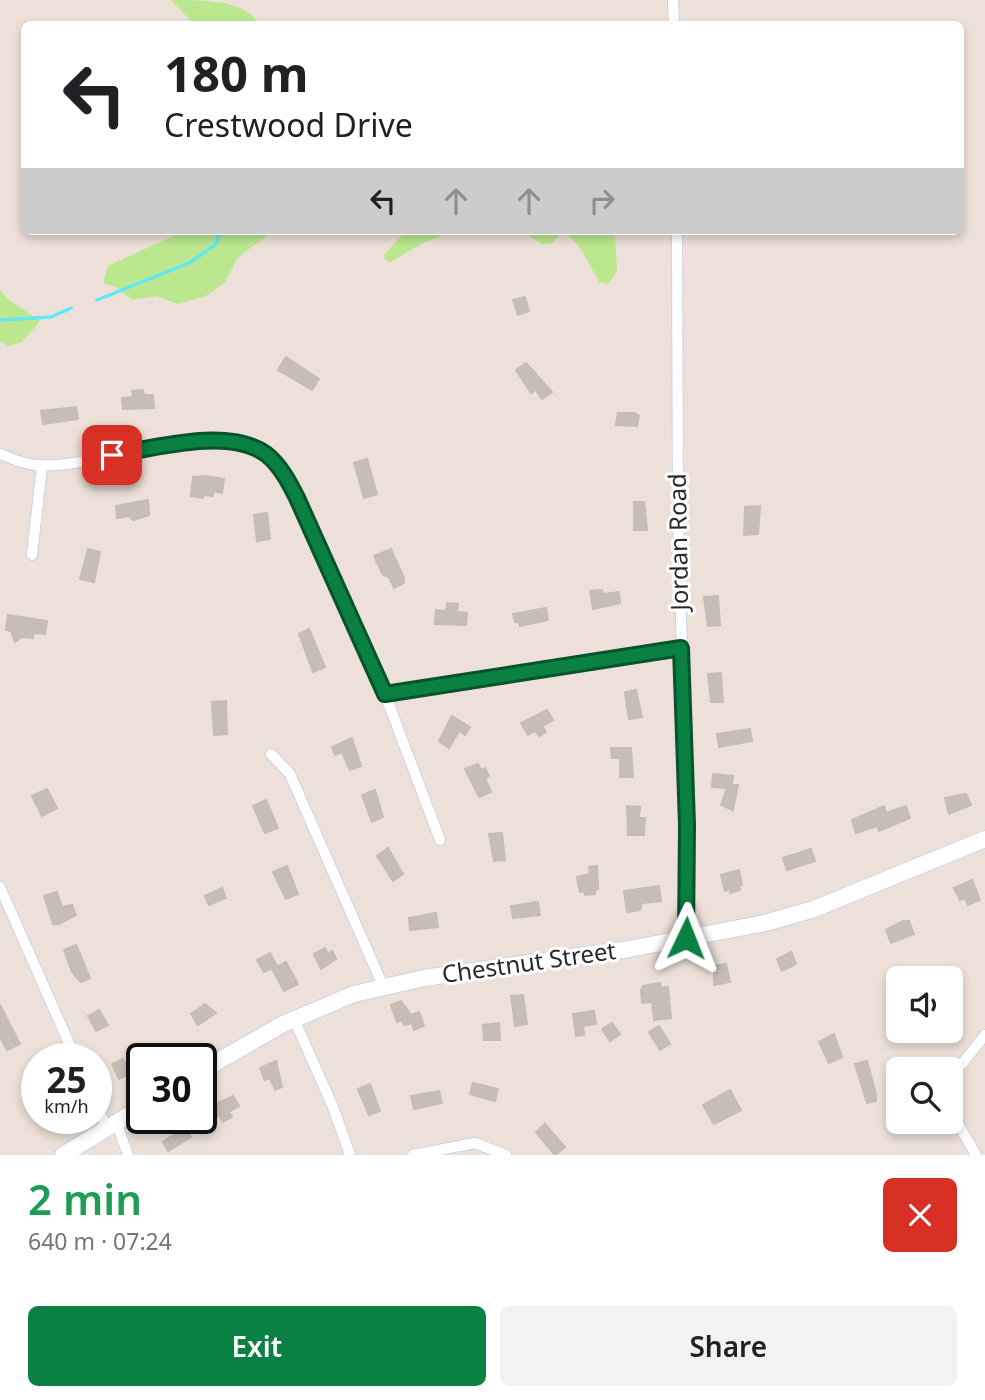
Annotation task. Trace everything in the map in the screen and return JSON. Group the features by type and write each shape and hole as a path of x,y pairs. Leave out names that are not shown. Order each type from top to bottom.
{"main road":[{"name":"Chestnut Street","path":"217,1062 294,1018 341,998 383,986 765,923 814,909 985,839"},
{"path":"112,1125 126,1117"},
{"path":"63,1155 97,1134"}],"street":[{"path":"673,0 674,21"},
{"name":"Jordan Road","path":"677,235 686,938"},
{"path":"0,454 42,466 187,443 233,440 254,447 268,456 285,476 297,498 385,694 440,840"},
{"path":"32,555 42,466"},
{"path":"385,694 681,648"},
{"path":"271,754 290,774 383,986"},
{"path":"0,887 69,1043"},
{"path":"294,1018 334,1107 351,1155"},
{"path":"963,1062 985,1035"},
{"path":"112,1125 128,1155"},
{"path":"963,1132 976,1155"},
{"path":"413,1155 475,1143 506,1155"}],"green space":[{"path":"171,0 222,3 244,10 256,21 191,21"},
{"path":"175,235 268,235 238,257 225,282 206,296 178,304 156,296 132,300 116,287 103,283 108,266"},
{"path":"402,235 442,235 391,262 385,260 384,255"},
{"path":"527,235 559,235 553,243 542,244"},
{"path":"569,235 615,235 617,271 608,284 599,282 583,252"},
{"path":"0,290 9,300 40,321 22,342 9,346 0,342"}],"building":[{"path":"525,297 529,311 518,315 513,300"},
{"path":"286,357 319,379 312,390 278,370"},
{"path":"526,363 552,392 542,399 536,390 531,393 516,370"},
{"path":"143,390 144,395 153,395 154,408 123,409 122,398 133,397 132,391"},
{"path":"76,407 78,419 43,424 41,411"},
{"path":"618,413 635,413 639,416 637,426 616,425"},
{"path":"367,459 377,494 364,498 354,463"},
{"path":"193,477 224,479 222,493 213,491 213,496 203,495 203,498 191,496"},
{"path":"148,500 149,515 133,520 129,516 117,518 116,506"},
{"path":"634,502 644,502 647,530 634,530"},
{"path":"760,506 758,534 744,535 745,507"},
{"path":"267,513 270,539 257,541 254,515"},
{"path":"88,549 100,552 94,582 80,579"},
{"path":"391,549 404,578 404,583 394,588 389,577 383,575 374,556"},
{"path":"602,590 603,594 619,592 620,603 593,609 590,591"},
{"path":"718,596 720,625 708,626 704,597"},
{"path":"447,603 458,604 457,612 467,613 466,625 435,624 436,610 446,611"},
{"path":"546,608 548,620 520,626 519,622 515,622 513,614"},
{"path":"8,615 47,621 45,634 34,633 33,638 22,637 15,642 11,631 6,630"},
{"path":"309,629 325,667 313,672 299,634"},
{"path":"721,673 723,702 711,702 708,674"},
{"path":"636,690 642,717 629,719 625,692"},
{"path":"226,701 227,734 214,735 212,702"},
{"path":"547,710 553,720 542,726 546,732 539,736 535,731 528,735 521,723"},
{"path":"452,716 470,727 465,735 459,731 449,748 439,741"},
{"path":"750,729 752,741 719,747 717,734"},
{"path":"352,738 361,766 350,770 342,752 335,755 332,747"},
{"path":"611,748 631,748 633,777 620,777 620,758 612,758"},
{"path":"478,764 481,770 485,768 489,776 485,778 491,792 479,797 465,769"},
{"path":"713,774 733,776 732,785 738,785 733,810 721,805 727,788 712,787"},
{"path":"47,789 57,808 42,816 32,796"},
{"path":"375,790 383,817 372,822 362,795"},
{"path":"966,794 971,805 949,814 945,798"},
{"path":"266,800 278,828 265,833 253,806"},
{"path":"627,806 640,807 639,818 645,818 644,835 628,835"},
{"path":"884,806 886,813 906,806 910,818 879,831 877,826 856,833 852,820"},
{"path":"502,833 505,860 494,861 489,834"},
{"path":"388,848 403,874 393,881 377,856"},
{"path":"811,849 815,861 787,870 783,858"},
{"path":"287,866 298,894 286,899 273,872"},
{"path":"597,866 598,889 595,894 585,895 584,891 580,892 577,877 590,874 589,867"},
{"path":"739,870 742,885 739,886 740,890 730,893 730,889 725,891 721,875"},
{"path":"972,880 980,900 968,905 965,898 960,900 954,888"},
{"path":"659,886 661,901 642,903 640,910 627,912 624,891"},
{"path":"222,888 226,898 209,905 205,896"},
{"path":"57,892 62,907 72,905 76,915 59,924 53,924 44,896"},
{"path":"538,902 540,915 513,918 511,906"},
{"path":"436,913 438,927 410,930 409,918"},
{"path":"903,921 909,921 914,934 891,943 886,930"},
{"path":"76,945 90,978 81,982 72,972 64,950"},
{"path":"325,948 328,954 332,951 336,959 321,969 314,954"},
{"path":"791,952 796,964 782,971 777,959"},
{"path":"270,953 277,966 264,972 257,960"},
{"path":"286,962 298,984 284,991 272,969"},
{"path":"726,964 730,982 714,985 714,966"},
{"path":"660,983 661,988 668,987 671,1018 654,1020 652,1002 642,1003 641,990 643,986"},
{"path":"523,995 527,1024 515,1026 511,996"},
{"path":"401,1001 411,1015 419,1012 424,1026 414,1030 412,1023 404,1025 402,1020 397,1022 391,1005"},
{"path":"205,1004 216,1013 198,1025 191,1014"},
{"path":"0,1005 20,1044 7,1050 0,1037"},
{"path":"99,1010 108,1025 96,1031 88,1016"},
{"path":"594,1011 596,1024 583,1026 584,1035 576,1036 573,1014"},
{"path":"499,1023 500,1040 484,1040 483,1025"},
{"path":"612,1023 620,1034 610,1041 602,1029"},
{"path":"659,1026 670,1044 660,1050 649,1032"},
{"path":"834,1034 842,1057 829,1063 819,1042"},
{"path":"123,1059 126,1075 119,1079 112,1064"},
{"path":"276,1061 282,1087 275,1090 270,1078 265,1080 260,1068"},
{"path":"867,1061 876,1101 867,1103 855,1064"},
{"path":"473,1083 498,1089 495,1101 470,1094"},
{"path":"370,1084 380,1111 369,1115 358,1089"},
{"path":"730,1090 741,1110 714,1124 703,1105"},
{"path":"439,1091 442,1103 414,1109 411,1096"},
{"path":"233,1096 239,1106 229,1112 232,1117 223,1122 219,1115 217,1116 217,1103"},
{"path":"545,1124 565,1147 555,1155 536,1132"},
{"path":"175,1134 189,1134 191,1137 168,1151 163,1142"}],"waterway":[{"path":"97,300 189,263 215,245 219,235"},
{"path":"0,320 51,317 71,308"}],"route":[{"path":"112,455 187,443 233,440 254,447 268,456 285,476 297,498 385,694 681,648 687,825 686,938"}]}
